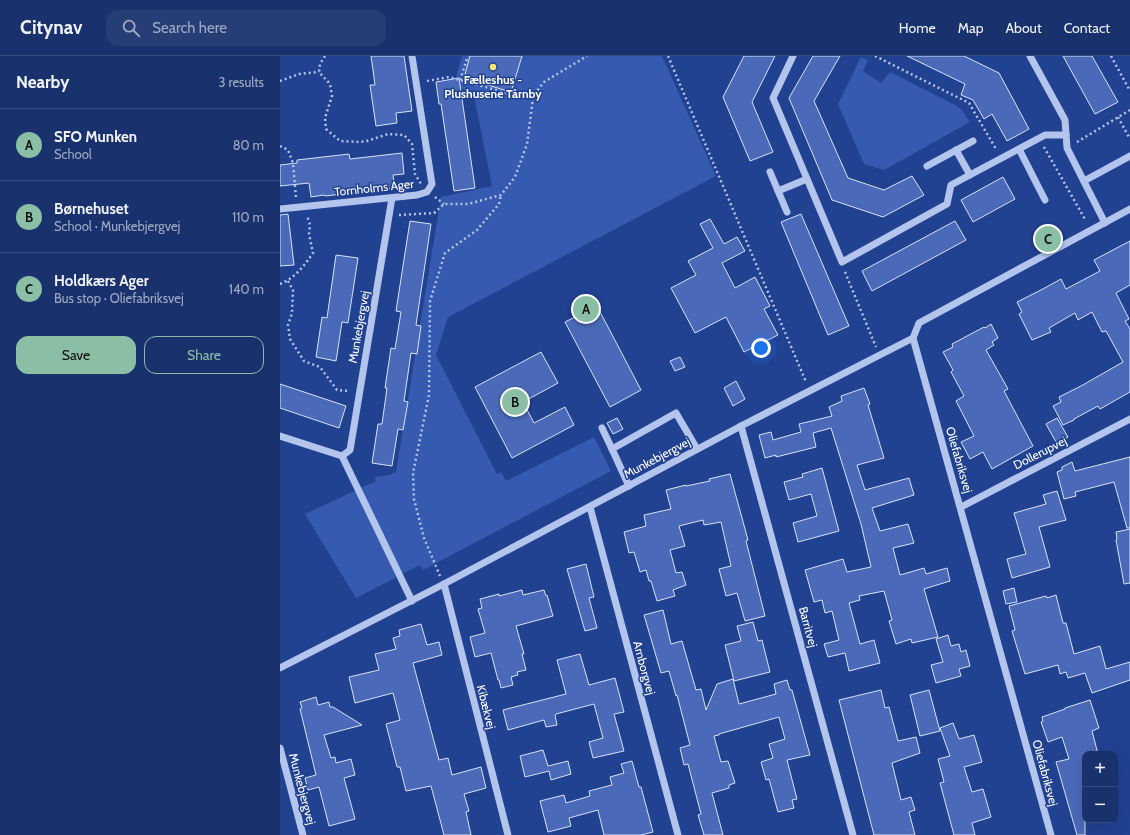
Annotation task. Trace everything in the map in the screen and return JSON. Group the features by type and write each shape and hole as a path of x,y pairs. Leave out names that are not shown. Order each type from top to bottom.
{"street":[{"name":"Tornholms Ager","path":"280,209 392,198 417,195 427,192 432,184 412,56"},
{"path":"793,56 773,98 842,262 947,204 951,185 1045,135 1066,134"},
{"path":"1030,56 1065,120 1067,148 1105,222"},
{"path":"927,166 973,141"},
{"path":"1019,149 1045,200"},
{"path":"956,150 970,175"},
{"path":"1084,181 1130,156"},
{"path":"770,172 787,212"},
{"path":"778,191 807,179"},
{"name":"Munkebjergvej","path":"342,456 350,450 392,198"},
{"path":"913,338 919,324 1105,222 1130,210"},
{"name":"Munkebjergvej","path":"280,668 412,601 878,354 913,338"},
{"name":"Oliefabriksvej","path":"913,338 1051,835"},
{"path":"612,449 676,413 697,449"},
{"name":"Dollerupvej","path":"961,507 1130,419"},
{"name":"Barritvej","path":"742,426 853,835"},
{"path":"602,428 629,486"},
{"path":"280,436 342,456 412,601"},
{"name":"Arnborgvej","path":"590,507 678,835"},
{"name":"Kibækvej","path":"444,584 508,835"},
{"name":"Munkebjergvej","path":"280,748 282,767 303,835"}],"path":[{"path":"325,56 320,64 319,72 330,84 332,96 325,118 326,129 340,141 360,142 388,134 404,135 412,144 416,174 419,182 427,192 444,204 468,204 501,195"},
{"path":"460,80 468,56"},
{"path":"444,584 424,538 414,499 413,473 429,395 430,301 445,253 477,230 499,204 501,195 515,177 527,144 533,98 537,91 544,82 587,56"},
{"path":"668,56 810,390"},
{"path":"875,56 969,103 1001,158"},
{"path":"885,61 888,56"},
{"path":"1110,56 1130,91"},
{"path":"280,81 299,74 319,72"},
{"path":"416,82 449,77 533,98"},
{"path":"1067,148 1130,110"},
{"path":"1118,117 1130,139"},
{"path":"1039,138 1091,230"},
{"path":"389,216 434,213 444,204"},
{"path":"842,262 878,354"},
{"path":"288,281 293,290 292,313 288,325 290,339 304,361 320,367 337,390 359,392"}],"shaded area":[{"path":"462,56 662,56 716,176 448,317 436,355 497,474 501,472 506,481 594,437 611,471 423,570 420,565 356,598 305,514 376,481 374,477 389,475 396,472 441,197 492,186 474,96 454,84"},
{"path":"861,57 868,60 863,71 881,83 890,72 955,105 961,109 970,122 884,170 864,164 838,104"}],"building":[{"path":"371,56 404,56 412,111 396,113 397,123 376,126 370,85 375,85"},
{"name":"Fælleshus - Plushusene Tårnby","path":"470,56 522,56 511,92 464,78"},
{"path":"744,56 775,56 752,102 773,152 750,161 723,97"},
{"path":"813,56 840,56 814,101 848,178 884,190 912,176 924,195 883,217 832,200 789,98"},
{"path":"907,56 964,56 999,73 1029,129 1007,141 992,114 984,119 973,100 961,95 965,84"},
{"path":"1063,56 1092,56 1118,102 1095,114"},
{"path":"459,78 475,188 454,191 441,104 439,104 436,82"},
{"path":"402,153 404,174 393,175 395,188 311,197 309,183 280,186 280,165 297,163 297,160 349,154 350,159"},
{"path":"1003,177 1015,199 973,222 961,200"},
{"path":"288,214 294,265 280,266 280,215"},
{"path":"801,214 849,326 828,335 781,222"},
{"path":"710,219 724,244 737,237 745,251 722,263 735,288 755,277 770,306 764,309 778,335 744,352 726,317 695,333 671,288 696,275 688,261 713,248 700,224"},
{"path":"410,221 431,224 416,325 421,326 417,354 411,353 404,401 408,402 403,430 398,429 392,466 372,463 378,424 382,424 387,388 385,388 391,348 395,349 401,312 396,311"},
{"path":"955,221 966,240 872,291 862,271"},
{"path":"1130,241 1130,285 1116,293 1129,319 1125,321 1130,329 1130,392 1100,409 1098,406 1063,425 1053,406 1061,402 1059,397 1123,362 1106,331 1102,332 1092,312 1078,320 1075,313 1049,328 1051,332 1032,340 1019,314 1022,312 1017,302 1061,279 1066,289 1100,271 1094,260"},
{"path":"336,255 358,258 348,323 342,322 336,361 316,357 322,317 327,318"},
{"path":"597,306 641,390 610,407 565,322"},
{"path":"991,324 998,338 992,342 994,345 986,350 1008,389 1004,391 1033,446 992,469 983,452 970,459 961,442 974,436 956,401 964,396 951,372 953,370 943,352 953,347 952,344"},
{"path":"541,352 558,383 523,402 534,423 565,407 574,425 512,458 475,387"},
{"path":"680,357 685,367 675,371 670,361"},
{"path":"736,381 745,399 733,406 724,388"},
{"path":"280,384 346,406 339,428 280,408"},
{"path":"864,388 870,404 868,405 884,458 857,465 865,490 909,478 914,495 872,508 880,531 908,524 914,543 893,548 900,575 924,568 926,574 947,568 950,581 924,589 938,637 912,643 911,639 896,644 889,621 892,620 884,591 859,596 860,600 849,603 860,644 874,640 880,663 849,671 845,653 828,657 824,644 839,640 832,611 825,613 822,600 814,602 805,570 843,559 847,572 871,567 861,524 831,428 813,433 816,447 776,457 776,455 765,458 759,435 771,432 773,440 801,432 799,424 832,416 829,407 842,401 841,396"},
{"path":"617,418 623,429 613,434 607,423"},
{"path":"1057,418 1068,437 1057,444 1046,424"},
{"path":"1130,457 1130,528 1127,528 1114,482 1075,492 1076,496 1064,499 1057,472 1062,470 1062,467 1072,462 1075,471"},
{"path":"822,468 839,531 798,542 793,523 817,516 811,494 789,500 784,482 803,477 802,474"},
{"path":"730,474 748,540 746,541 765,616 745,621 737,593 726,596 719,569 731,566 721,522 704,525 703,520 679,526 685,546 670,550 676,573 682,572 686,585 673,590 675,596 657,601 646,570 640,572 634,552 629,553 624,532 646,526 644,515 671,509 666,490 710,481 709,479"},
{"path":"1057,491 1066,520 1039,527 1050,567 1012,578 1007,559 1026,554 1014,513 1046,504 1043,495"},
{"path":"1130,529 1130,583 1124,584 1116,540 1116,532"},
{"path":"586,564 594,597 589,598 597,628 585,631 567,569"},
{"path":"1014,588 1017,602 1006,604 1003,591"},
{"path":"522,590 523,595 544,590 553,616 516,626 524,654 522,654 526,670 517,672 518,675 511,677 513,685 501,688 491,653 475,657 470,637 485,633 478,609 482,608 480,599"},
{"path":"1056,595 1063,623 1066,623 1074,654 1100,646 1106,669 1130,662 1130,680 1092,693 1085,673 1068,678 1066,672 1060,674 1058,665 1025,674 1012,631 1015,630 1009,606 1046,596 1047,598"},
{"path":"663,610 671,644 682,641 696,690 701,689 706,710 717,684 733,679 739,704 776,694 774,684 787,680 790,690 792,690 810,755 787,760 797,799 792,800 794,808 778,812 769,779 766,780 761,762 773,758 769,744 785,739 779,717 719,734 714,736 721,762 728,761 735,783 729,785 729,788 712,793 723,835 704,835 698,815 701,814 688,764 684,765 680,748 690,745 677,695 676,696 669,671 661,673 644,615"},
{"path":"753,622 758,641 762,640 770,672 734,681 725,645 741,641 737,626"},
{"path":"421,624 427,645 439,642 442,655 413,663 439,760 448,758 452,775 481,767 486,788 464,794 469,811 466,812 471,835 444,835 431,786 406,791 400,767 397,767 386,724 400,720 393,693 355,703 349,677 379,670 375,654 396,649 393,638 400,636 399,630"},
{"path":"948,635 951,646 959,644 961,652 966,650 970,666 959,669 961,676 936,683 931,665 943,662 936,639"},
{"path":"580,654 589,685 615,678 624,712 614,714 624,751 593,758 589,742 603,738 594,704 556,714 557,725 546,727 544,720 508,730 503,710 566,694 557,660"},
{"path":"881,690 885,708 889,707 898,741 916,737 920,753 892,763 901,800 911,797 915,810 909,812 915,835 874,835 839,700"},
{"path":"929,690 940,731 920,736 910,695"},
{"path":"316,697 318,705 329,702 330,707 333,707 362,725 324,735 331,758 335,757 336,763 351,759 355,775 344,778 355,819 329,826 319,787 308,790 305,778 316,775 300,709 302,708 300,702"},
{"path":"1090,700 1099,728 1092,731 1097,751 1082,751 1082,823 1085,823 1085,835 1077,835 1056,762 1069,759 1062,737 1048,742 1041,722 1043,721 1042,717"},
{"path":"953,723 959,739 974,735 982,762 964,767 972,792 983,789 991,817 972,823 975,835 954,835 940,783 944,782 938,759 950,756 940,728"},
{"path":"543,750 548,766 568,761 571,774 551,780 549,771 525,777 520,756"},
{"path":"632,761 639,787 641,787 653,832 641,835 604,835 598,810 569,818 571,826 548,832 540,801 564,795 566,803 590,796 589,791 612,785 610,777 624,773 621,764"}],"place":[{"name":"Fælleshus - Plushusene Tårnby","path":"493,67"},
{"name":"Holdkærs Ager","path":"1048,239"},
{"name":"SFO Munken","path":"586,309"},
{"name":"Børnehuset","path":"515,402"}]}
